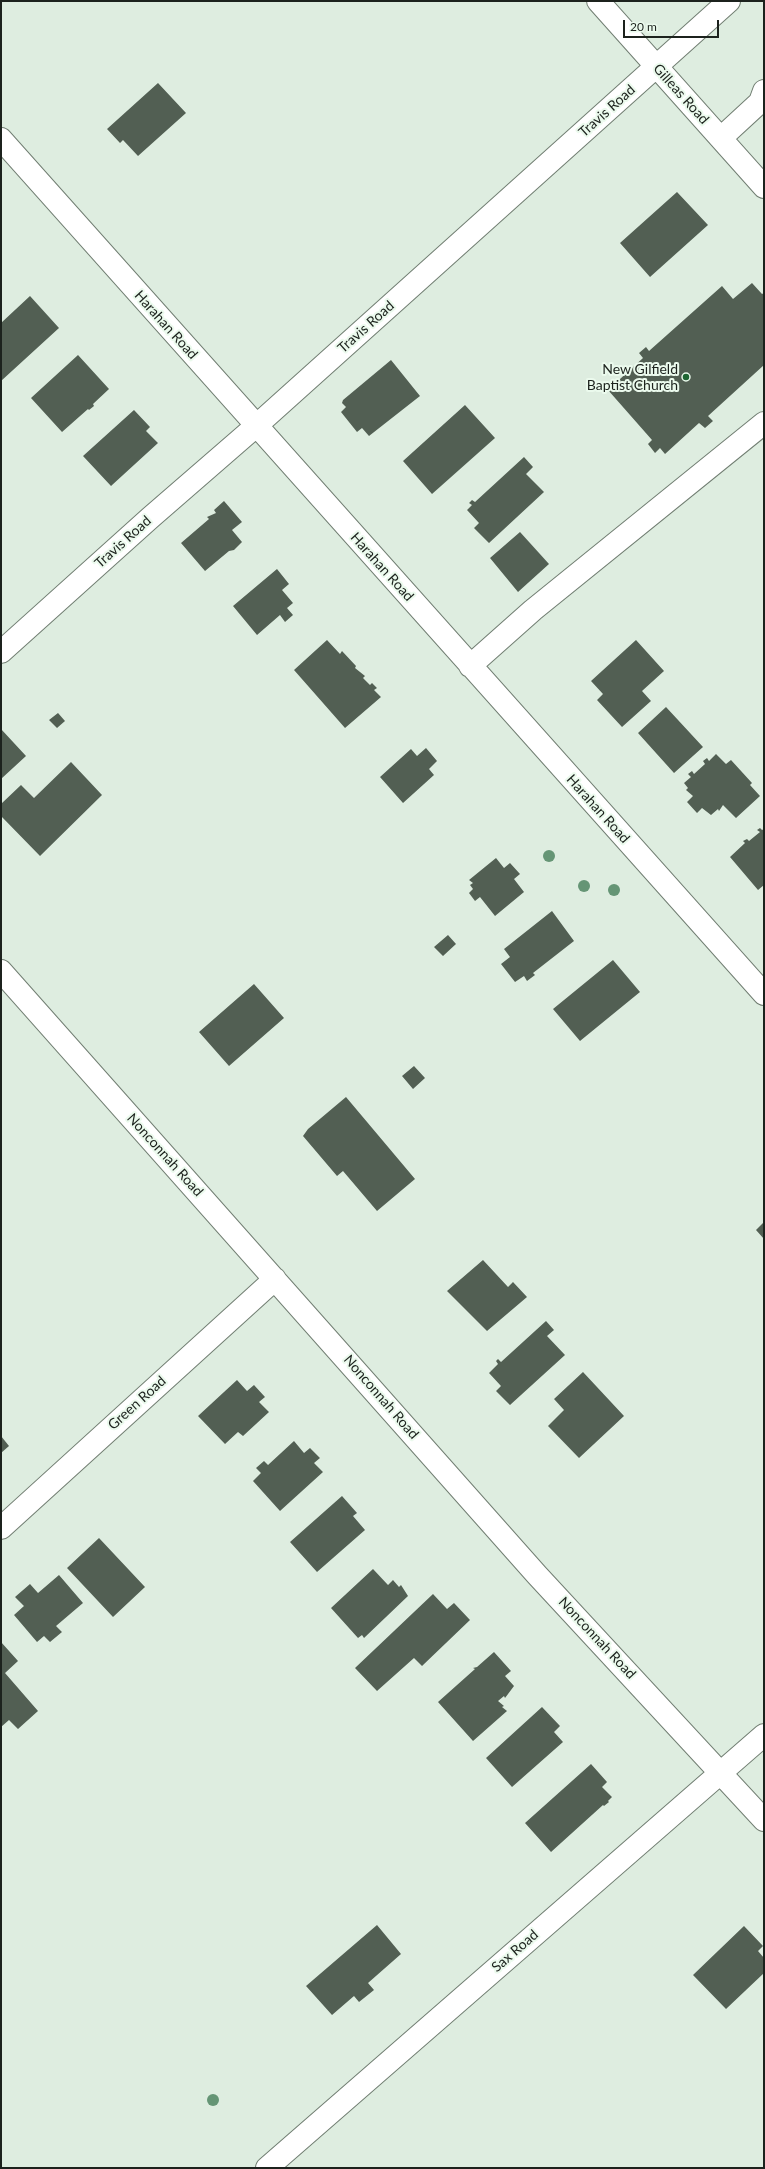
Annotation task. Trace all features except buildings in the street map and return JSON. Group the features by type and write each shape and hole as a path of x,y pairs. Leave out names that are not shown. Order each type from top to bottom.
{"street":[{"name":"Gilleas Road","path":"598,1 764,187"},
{"name":"Travis Road","path":"1,652 150,518 256,426 729,1"},
{"path":"720,138 760,102 764,91"},
{"name":"Harahan Road","path":"1,139 764,994"},
{"path":"470,666 534,610 764,423"},
{"name":"Nonconnah Road","path":"1,971 537,1575 722,1772 764,1820"},
{"name":"Green Road","path":"1,1528 275,1279"},
{"name":"Sax Road","path":"268,2168 764,1735"}],"place":[{"name":"New Gilfield Baptist Church","path":"686,377"}]}
